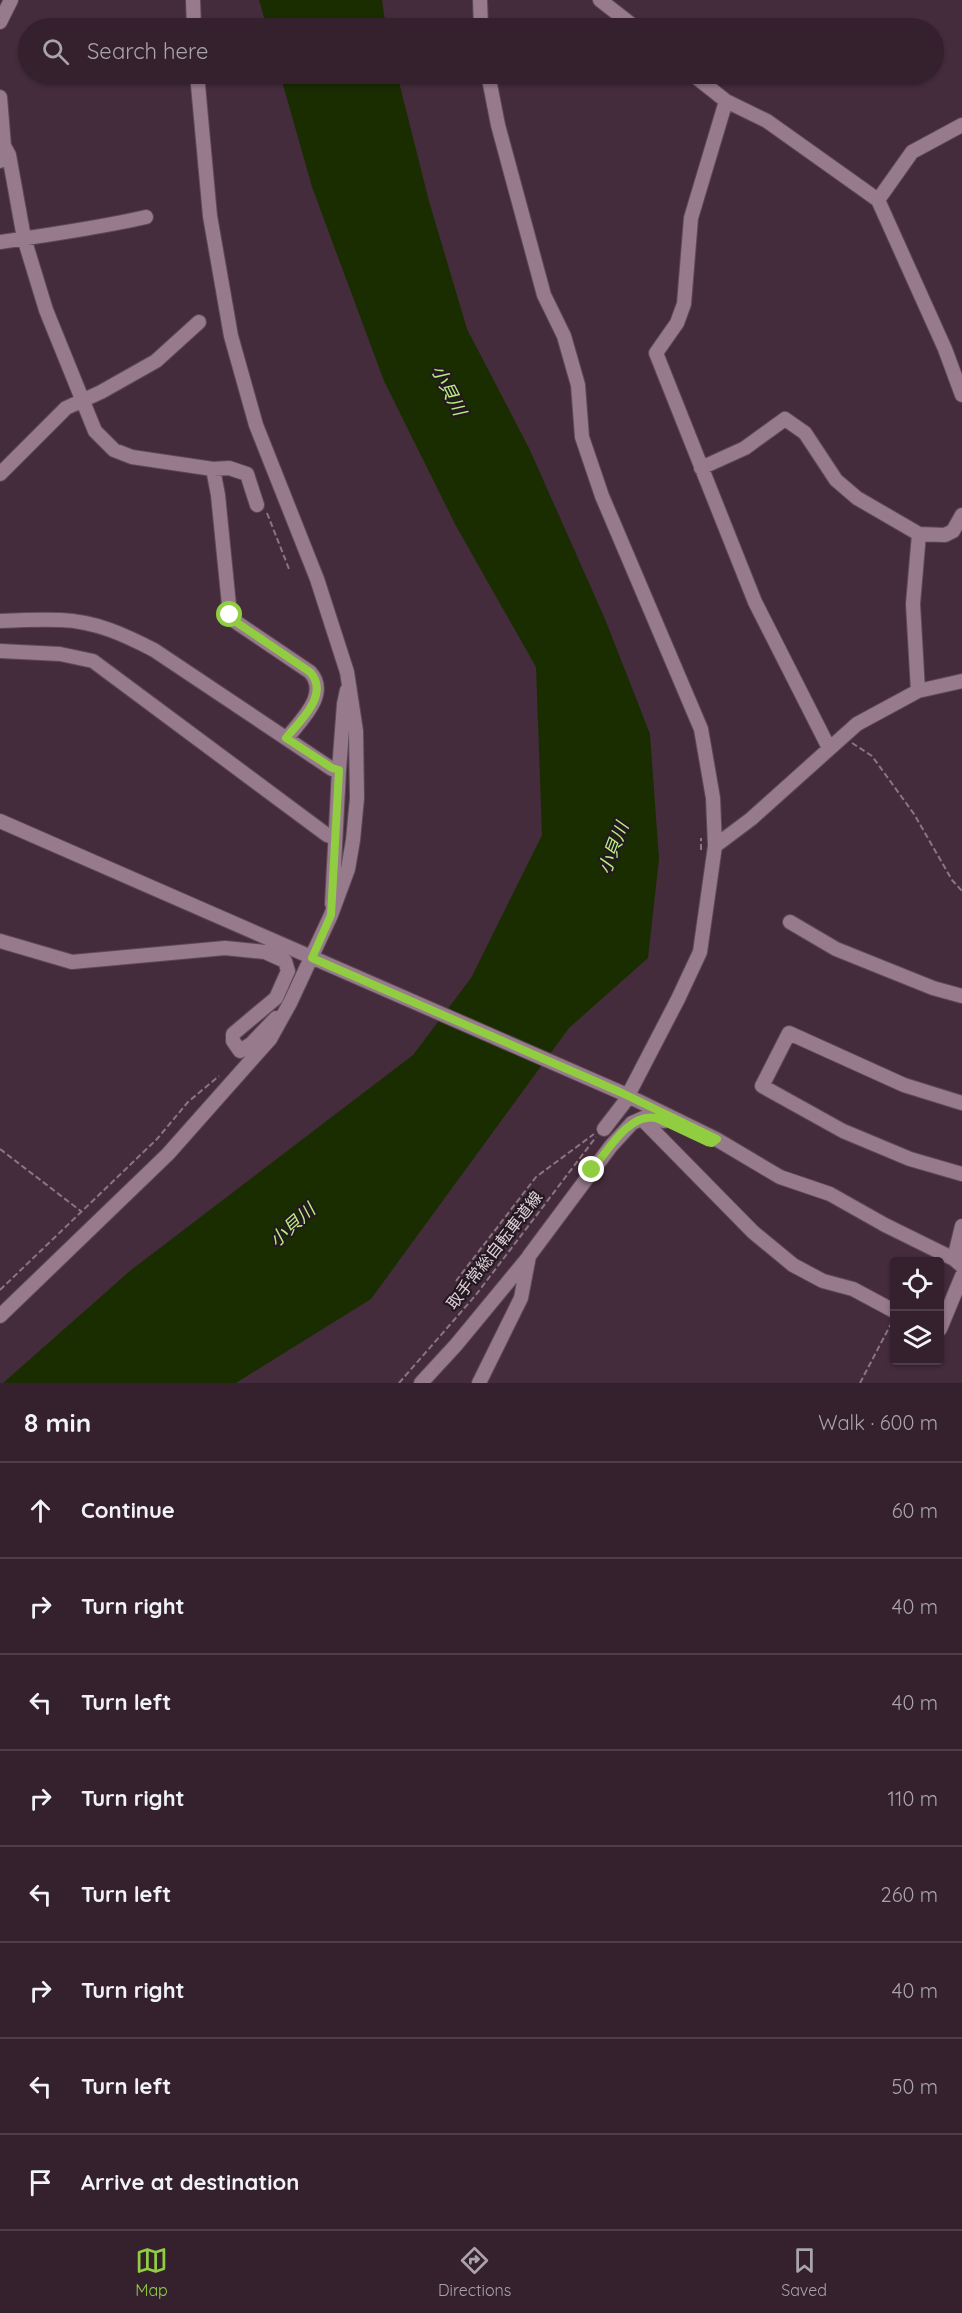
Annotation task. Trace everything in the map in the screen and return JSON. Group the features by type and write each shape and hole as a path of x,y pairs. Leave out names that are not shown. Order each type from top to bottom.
{"street":[{"path":"0,22 11,0"},
{"path":"193,0 194,18"},
{"path":"480,0 481,18"},
{"path":"600,0 623,18"},
{"path":"0,1316 168,1154 270,1039 316,959 348,869 356,818 356,730 349,684 317,579 256,425 231,336 210,216 198,84"},
{"path":"490,84 498,125 544,295 564,336 578,385 582,437 602,496 702,729 713,798 715,846 700,952 678,999 604,1128"},
{"path":"705,84 726,101 767,121 878,200 945,349 962,394"},
{"path":"0,97 4,146 0,161"},
{"path":"726,101 691,218 684,304 676,323 656,353 755,602 829,748"},
{"path":"878,200 912,152 962,125"},
{"path":"4,146 9,155 24,238 46,310 96,431 114,450 124,455 213,469 228,468 247,474 257,505"},
{"path":"0,242 54,232 94,229 146,217"},
{"path":"0,474 66,408 101,392 156,361 199,322"},
{"path":"701,468 746,448 785,418 805,433 836,480 857,498 919,534 945,535 953,531 962,515"},
{"path":"213,469 218,495 230,615 233,620 310,672 317,684 315,700 286,738"},
{"path":"918,691 913,604 919,534"},
{"path":"0,621 62,620 112,630 154,650 336,769"},
{"path":"0,651 60,654 93,661 331,836"},
{"path":"715,846 751,819 857,724 918,691 962,681"},
{"path":"331,915 331,836 336,769 344,704 349,684"},
{"path":"0,821 624,1094 717,1139 780,1177 830,1194 885,1226 958,1263 962,1226"},
{"path":"790,922 836,949 933,988 962,996"},
{"path":"0,941 72,962 215,948 241,948 265,952 285,961 288,967 286,979 276,998 233,1034 233,1041 240,1051 251,1044 290,1003"},
{"path":"962,1103 904,1085 789,1033 762,1086 843,1131 910,1159 962,1174"},
{"path":"421,1383 456,1345 530,1256 611,1146 632,1123 648,1116 707,1142 712,1143 717,1139"},
{"path":"642,1119 753,1232 793,1264 823,1281 853,1289 890,1309"},
{"path":"479,1383 520,1298 530,1256"},
{"path":"944,1317 962,1276"}],"path":[{"path":"257,505 264,506 289,569"},
{"path":"842,737 872,756 914,814 952,880 962,891"},
{"path":"700,860 701,837"},
{"path":"0,1290 158,1139 188,1102 221,1075"},
{"path":"456,1281 536,1177 587,1138 604,1128"},
{"name":"取手常総自転車道線","path":"399,1383 475,1296 604,1128"},
{"path":"0,1149 82,1212"},
{"path":"860,1383 890,1325"}],"water":[{"path":"259,0 382,0 385,18 264,18"},
{"name":"小貝川","path":"283,84 400,84 429,201 467,329 529,448 605,619 650,734 659,859 648,958 569,1028 371,1299 236,1383 3,1383 131,1270 413,1055 471,978 542,835 536,667 456,526 384,381 312,187"}],"route":[{"path":"230,615 233,620 315,677 317,684 315,700 286,738 332,768 339,770 331,915 312,958 620,1092 717,1139 712,1143 707,1142 648,1116 632,1123 592,1170"}]}
